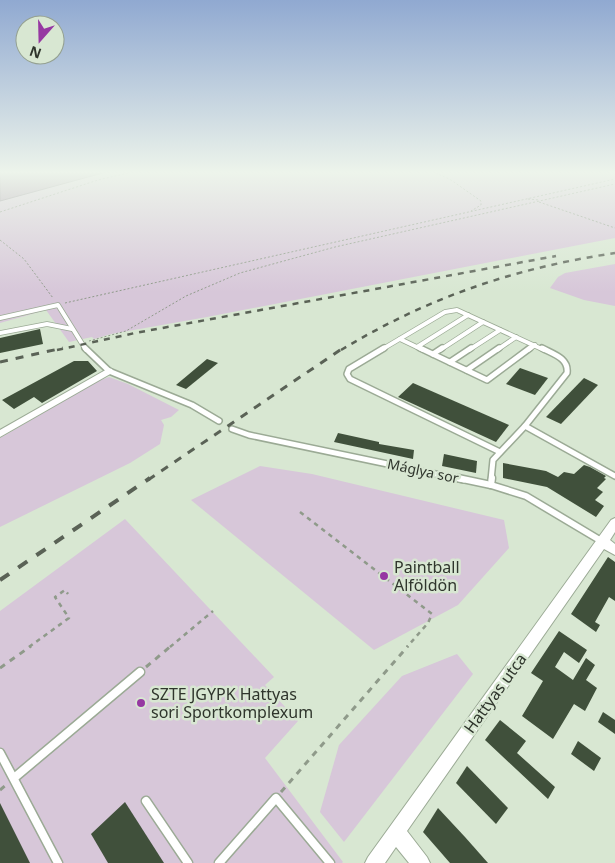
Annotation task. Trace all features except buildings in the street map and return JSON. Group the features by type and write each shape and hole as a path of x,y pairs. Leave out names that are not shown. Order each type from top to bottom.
{"street":[{"path":"0,434 109,371"},
{"name":"Hattyas utca","path":"374,863 609,546 615,523"},
{"path":"396,832 421,863"}],"lane":[{"path":"0,318 58,305 93,359 109,371 192,405 219,421"},
{"path":"491,485 493,460 525,426 567,373 569,368 566,361 457,310 445,312 349,369 347,374 350,379 500,452"},
{"path":"417,347 468,315"},
{"path":"433,354 483,322"},
{"path":"0,333 47,324 73,329"},
{"path":"450,362 500,330"},
{"path":"467,370 516,337"},
{"path":"400,339 488,380 535,346"},
{"path":"525,426 615,476"},
{"name":"Máglya sor","path":"232,429 249,435 491,485 526,496 609,546"},
{"path":"14,778 140,672"},
{"path":"0,754 58,863"},
{"path":"218,863 276,798 330,863"},
{"path":"146,801 188,863"}],"path":[{"path":"0,240 16,250 32,266 58,305 473,211"},
{"path":"82,343 126,331 186,296 240,273 335,247 493,211"},
{"path":"568,211 615,228"},
{"path":"276,798 428,624 432,614 300,512"},
{"path":"0,668 69,618 54,597 64,590 68,594"},
{"path":"140,672 213,611"}],"shaded area":[{"path":"0,211 615,211 615,238 111,334 94,339 92,337 69,342 46,310 0,323"},
{"path":"615,264 615,306 584,300 550,288 558,277 565,273"},
{"path":"109,377 128,384 179,410 171,417 161,420 164,425 160,444 130,463 0,527 0,438 98,381"},
{"name":"Paintball Alföldön","path":"260,466 312,474 504,520 509,548 458,605 374,650 191,500"},
{"name":"SZTE JGYPK Hattyas sori Sportkomplexum","path":"125,519 274,677 265,685 298,721 265,758 342,863 0,863 0,611"},
{"path":"457,654 473,674 344,842 320,812 339,745 402,676"}],"railway":[{"path":"341,350 407,315 473,287 542,267 615,253"},
{"path":"57,350 135,333 556,256"},
{"path":"0,362 63,348"},
{"path":"148,480 343,348"},
{"path":"0,580 150,478"}],"place":[{"name":"Paintball Alföldön","path":"384,576"},
{"name":"SZTE JGYPK Hattyas sori Sportkomplexum","path":"141,703"}]}
